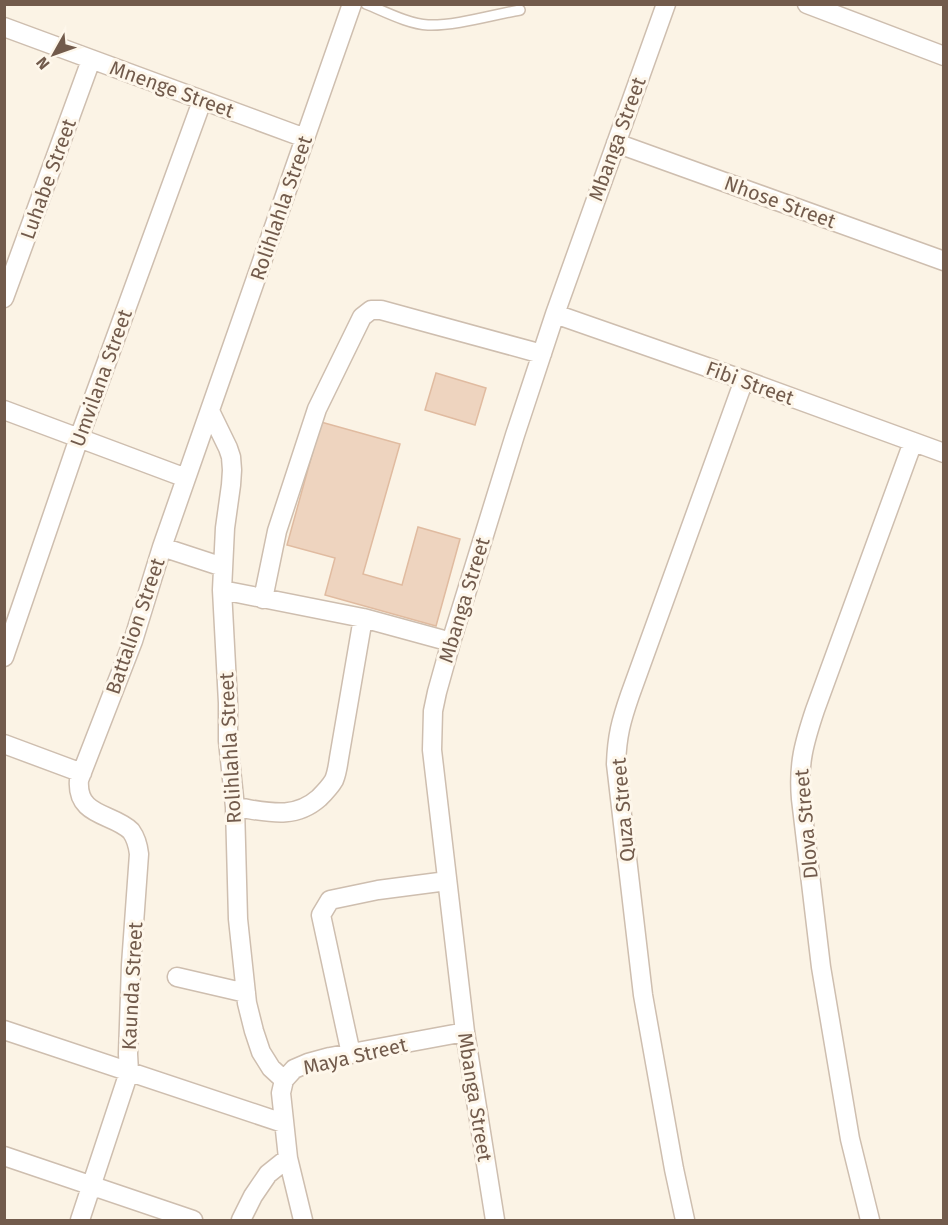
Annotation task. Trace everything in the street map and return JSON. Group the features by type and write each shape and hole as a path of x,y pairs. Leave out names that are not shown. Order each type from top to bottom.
{"street":[{"name":"Rolihlahla Street","path":"186,478 352,4"},
{"name":"Mbanga Street","path":"495,1221 465,1032 432,750 433,711 451,642 515,435 555,314 666,4"},
{"path":"807,4 944,56"},
{"name":"Mnenge Street","path":"4,27 305,138"},
{"name":"Luhabe Street","path":"4,298 91,60"},
{"name":"Umvilana Street","path":"4,657 79,438 202,101"},
{"name":"Nhose Street","path":"615,143 944,261"},
{"path":"263,598 277,531 317,409 362,317 371,310 381,310 542,354"},
{"name":"Fibi Street","path":"555,314 944,453"},
{"name":"Quza Street","path":"685,1221 643,995 616,764 617,740 630,695 744,380"},
{"path":"4,410 186,478"},
{"name":"Rolihlahla Street","path":"210,411 231,457 231,485 225,528 222,590 228,741 235,807 238,919 246,993 261,1052 271,1068 284,1080"},
{"name":"Dlova Street","path":"870,1221 850,1139 821,967 800,790 800,761 804,741 913,442"},
{"name":"Battalion Street","path":"81,773 133,641 186,478"},
{"path":"162,547 223,567"},
{"path":"222,590 363,618 451,642"},
{"path":"235,807 281,813 293,812 313,803 327,791 334,780 339,758 363,618"},
{"path":"4,744 81,773"},
{"name":"Kaunda Street","path":"80,1221 129,1072 131,965 139,854 132,832 102,816 86,804 78,786 81,773"},
{"path":"351,1054 321,915 330,900 378,890 447,882"},
{"path":"177,978 246,993"},
{"path":"4,1030 283,1123"},
{"name":"Maya Street","path":"303,1221 288,1158 283,1123 281,1093 284,1080 294,1070 308,1063 330,1057 465,1032"},
{"path":"4,1156 193,1221"},
{"path":"242,1221 253,1196 268,1174 288,1158"}],"lane":[{"path":"366,4 414,23 427,25 447,24 520,10"}],"building":[{"path":"436,373 486,388 475,425 425,410"},
{"path":"321,422 400,444 363,574 402,585 418,527 460,539 436,626 325,595 335,558 287,545"}]}
